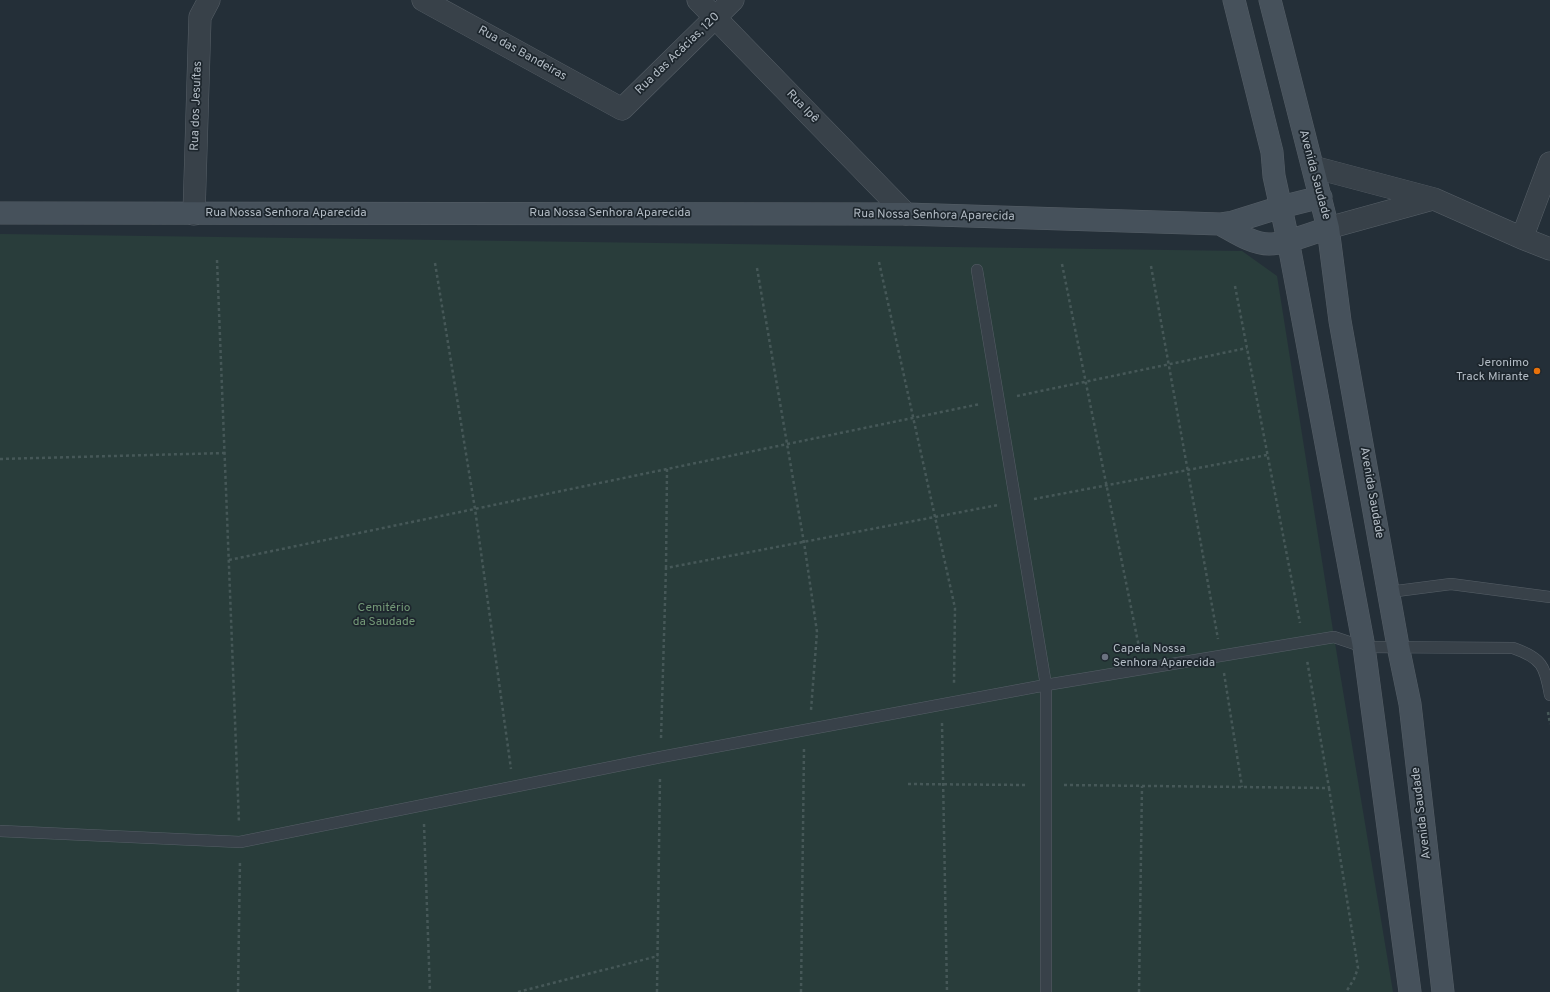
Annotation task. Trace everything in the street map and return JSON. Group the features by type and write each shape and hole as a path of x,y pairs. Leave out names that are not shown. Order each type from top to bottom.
{"main road":[{"path":"1234,0 1272,152 1274,176 1288,240 1364,646 1410,992"},
{"name":"Avenida Saudade","path":"1270,0 1328,228 1340,321 1398,646 1410,704 1443,992"},
{"name":"Rua Nossa Senhora Aparecida","path":"0,213 906,214 1220,224 1233,222 1281,207 1321,197"},
{"name":"Rua Nossa Senhora Aparecida","path":"1220,224 1249,239 1268,244 1288,240 1328,228"}],"street":[{"name":"Rua das Bandeiras","path":"423,0 622,109"},
{"name":"Rua Ipê","path":"698,0 906,214"},
{"name":"Rua das Acácias, 120","path":"622,109 733,0"},
{"name":"Rua dos Jesuítas","path":"194,214 203,6"},
{"path":"1522,238 1550,163"},
{"path":"1313,167 1434,198 1550,249"},
{"path":"1328,228 1434,198"}],"lane":[{"path":"977,270 1046,685 1046,992"},
{"path":"1389,592 1450,584 1550,597"},
{"path":"0,831 240,842 661,758 1046,685 1334,637 1364,646 1513,648 1536,659 1544,668 1550,695"}],"path":[{"path":"217,260 240,842 238,992"},
{"path":"879,262 955,608 954,703"},
{"path":"435,264 475,509 513,787"},
{"path":"1062,264 1143,669"},
{"path":"1150,266 1221,656 1242,787"},
{"path":"757,268 804,542 817,632 807,730 801,992"},
{"path":"229,560 1247,348"},
{"path":"0,459 225,453"},
{"path":"666,568 1267,455"},
{"path":"657,992 667,469"},
{"path":"942,705 947,992"},
{"path":"1139,992 1142,786"},
{"path":"1329,788 1358,968 1354,979 1346,992"},
{"path":"423,805 430,992"},
{"path":"518,992 658,956"}],"green space":[{"name":"Cemitério da Saudade","path":"0,234 1242,251 1277,276 1334,637 1393,992 0,992"}],"place":[{"name":"Jeronimo Track Mirante","path":"1537,371"},
{"name":"Capela Nossa Senhora Aparecida","path":"1105,657"}]}
